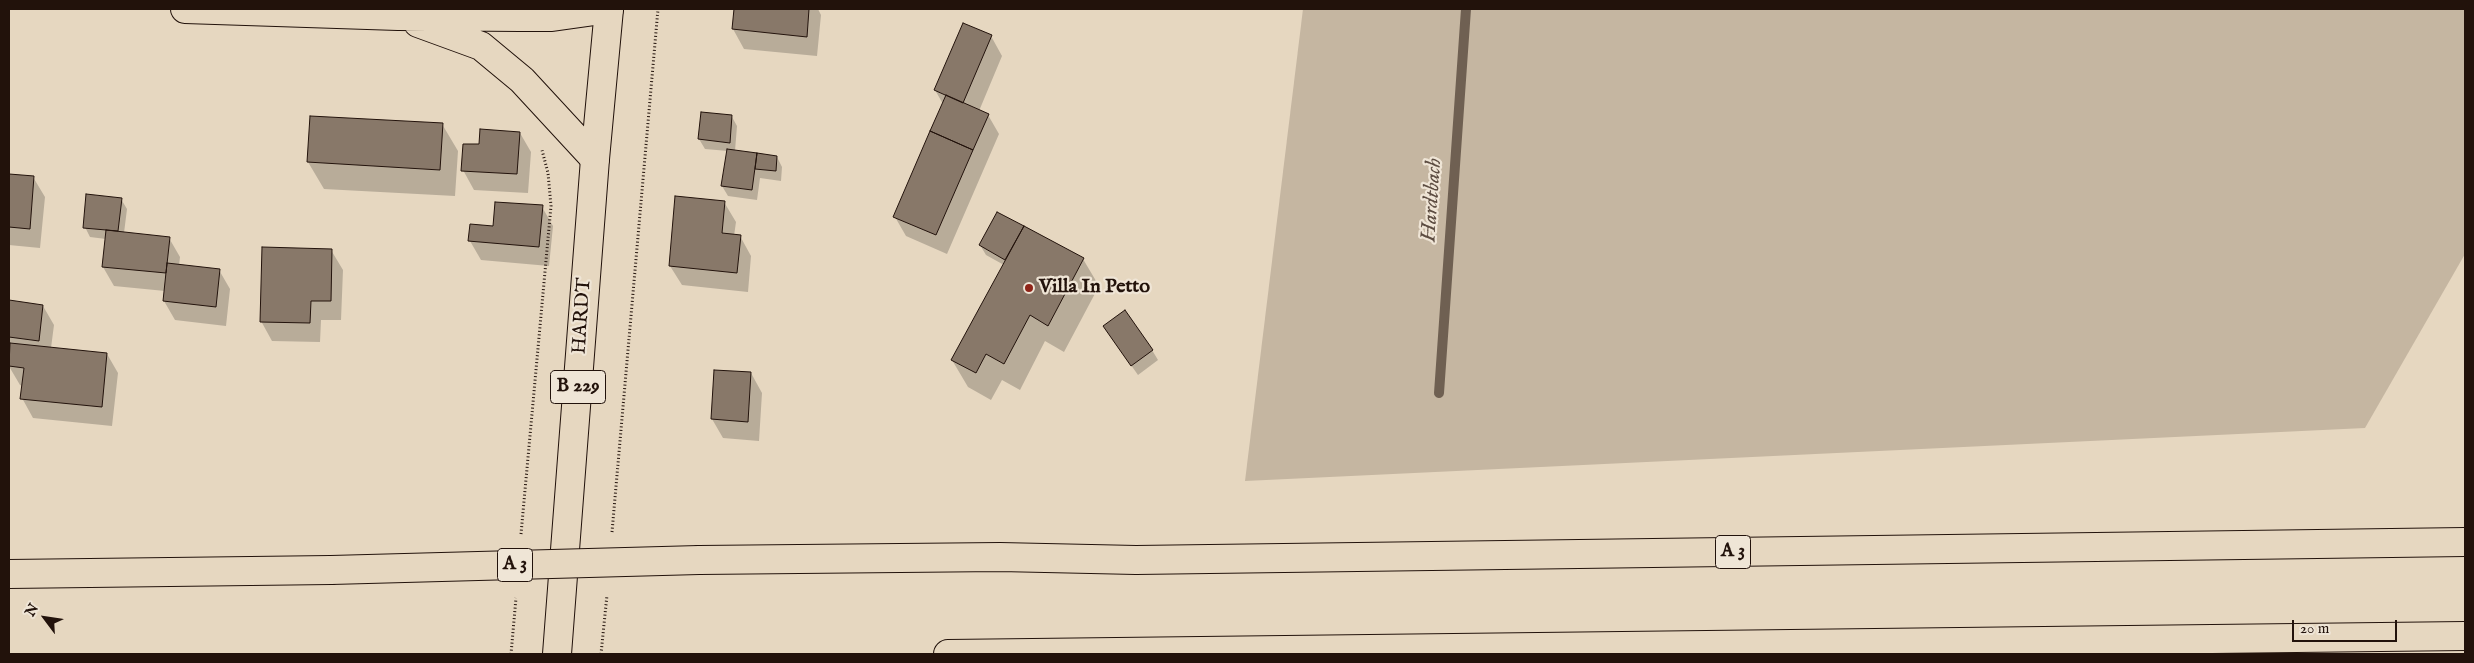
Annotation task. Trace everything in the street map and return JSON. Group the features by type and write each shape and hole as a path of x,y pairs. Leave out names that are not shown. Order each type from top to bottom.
{"main road":[{"path":"185,9 398,16 552,17 609,9"},
{"name":"HARDT","path":"557,654 595,159 609,9"},
{"path":"398,16 481,46 522,80 595,159"},
{"name":"A 3","path":"9,574 331,570 699,560 1000,557 1136,560 2465,542"},
{"path":"948,654 2465,636"}],"path":[{"path":"612,538 658,9"},
{"path":"520,540 551,206 548,173 541,149"},
{"path":"601,654 607,586"},
{"path":"511,654 516,597"}],"shaded area":[{"path":"1303,9 2465,9 2465,254 2365,428 1245,481"}],"building":[{"path":"734,9 809,9 807,37 732,29"},
{"path":"963,23 992,35 963,103 934,90"},
{"path":"946,95 989,114 973,150 930,131"},
{"path":"701,112 732,115 730,143 698,139"},
{"path":"310,116 443,123 440,170 307,162"},
{"path":"480,129 520,132 517,174 461,171 463,144 479,144"},
{"path":"930,131 973,150 936,235 893,217"},
{"path":"727,149 757,153 752,190 721,186"},
{"path":"757,153 777,156 776,171 755,169"},
{"path":"9,174 34,176 30,229 9,227"},
{"path":"86,194 122,198 118,231 83,228"},
{"path":"675,196 725,201 722,233 741,235 737,273 669,266"},
{"path":"495,202 543,205 539,247 468,241 470,224 493,226"},
{"path":"997,212 1024,226 1005,260 979,245"},
{"name":"Villa In Petto","path":"1024,226 1084,258 1048,326 1030,315 1004,364 986,354 976,373 951,360"},
{"path":"106,230 170,237 166,273 102,267"},
{"path":"262,247 332,249 331,301 311,301 310,323 260,322"},
{"path":"167,263 220,269 216,307 163,301"},
{"path":"9,300 43,305 39,341 9,337"},
{"path":"1125,310 1153,350 1131,366 1103,326"},
{"path":"10,343 107,353 102,407 20,399 24,368 9,366"},
{"path":"714,370 751,372 748,422 711,419"}],"waterway":[{"name":"Hardtbach","path":"1439,393 1466,9"}],"place":[{"name":"Villa In Petto","path":"1029,288"}]}
